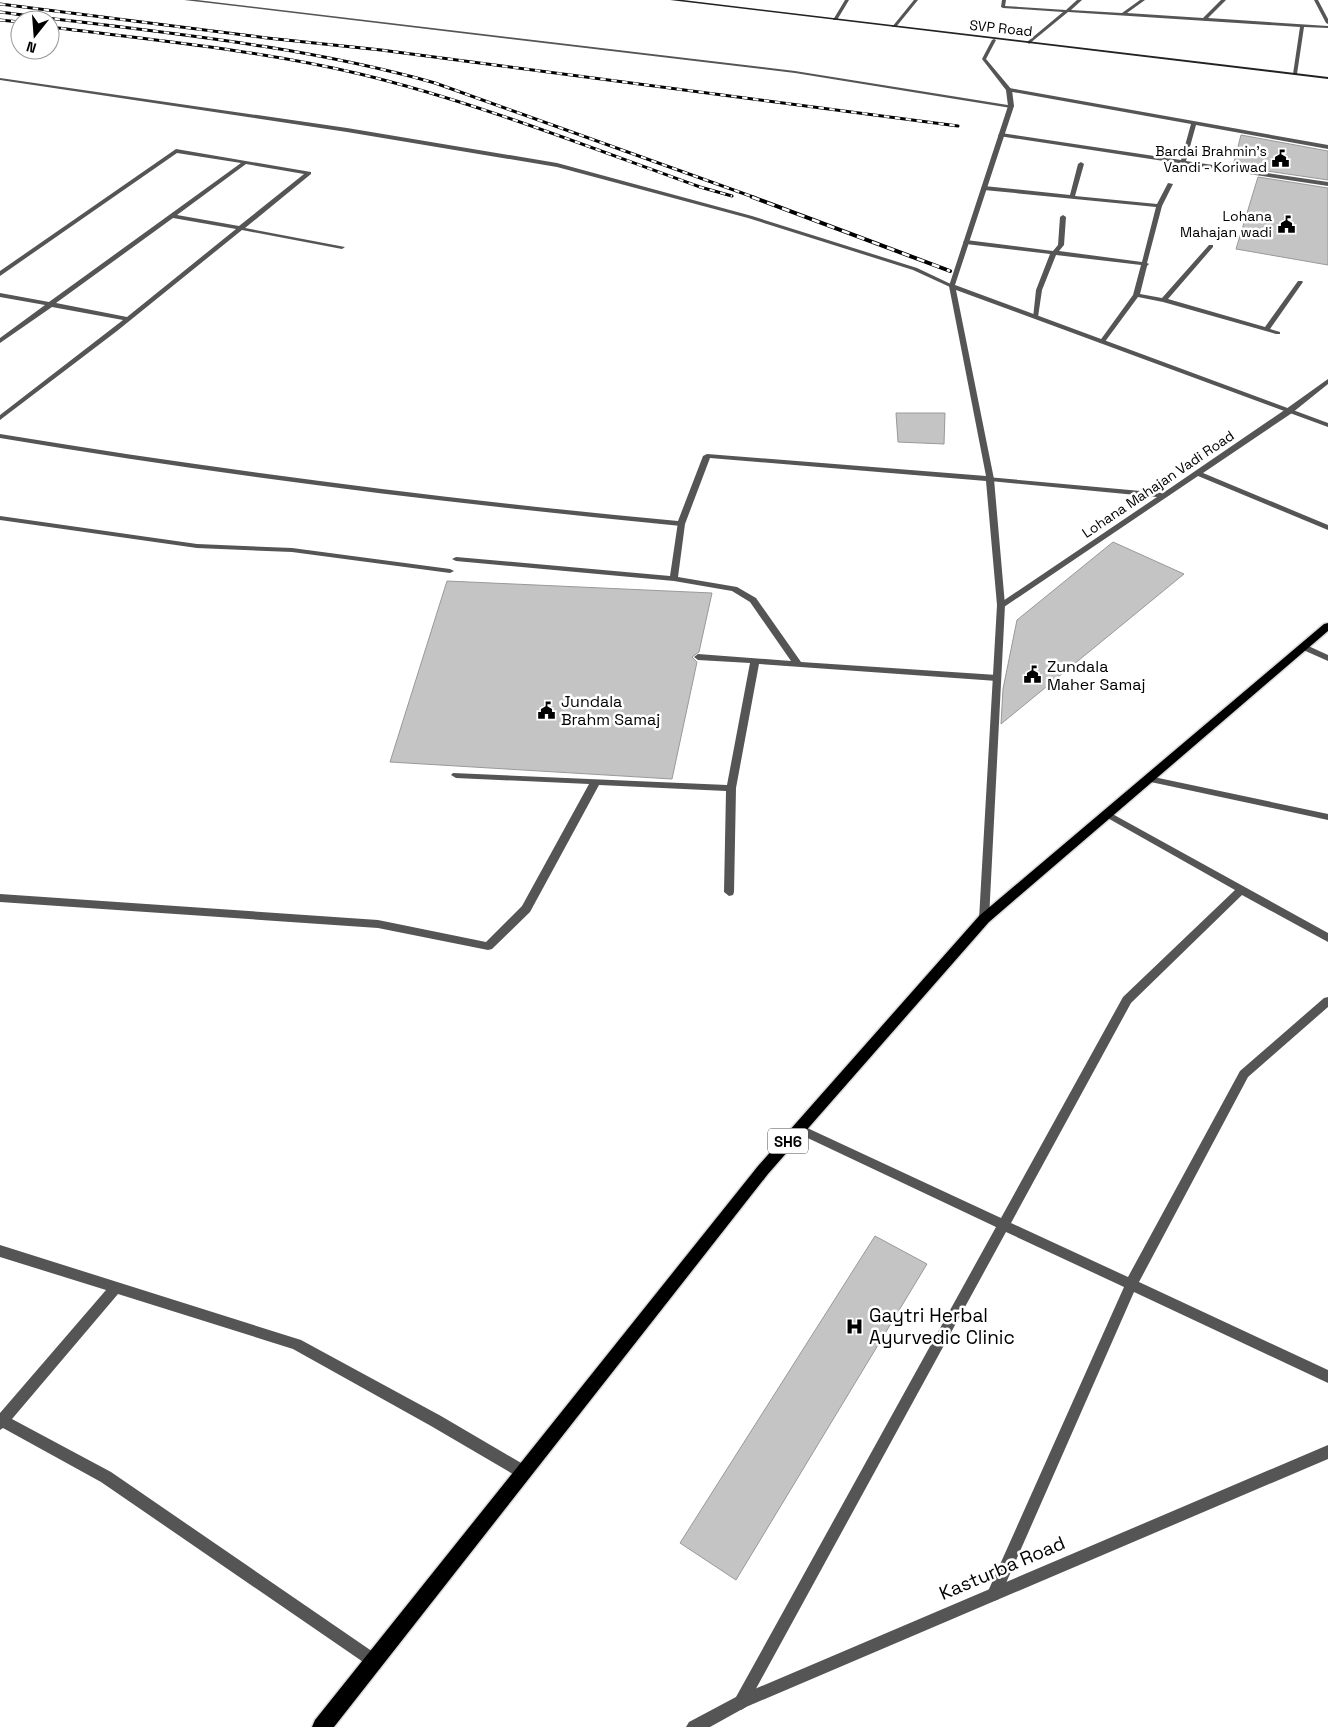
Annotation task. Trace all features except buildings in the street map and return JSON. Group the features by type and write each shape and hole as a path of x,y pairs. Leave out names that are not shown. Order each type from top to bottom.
{"main road":[{"name":"SVP Road","path":"672,0 894,26 994,40 1029,42 1328,78"},
{"name":"SH6","path":"322,1727 762,1170 984,919 1328,626"}],"street":[{"path":"186,0 795,72 1011,106"},
{"path":"835,19 847,0"},
{"path":"894,26 916,0"},
{"path":"1004,0 1003,7 1328,27"},
{"path":"1029,42 1080,0"},
{"path":"1122,15 1143,0"},
{"path":"1204,20 1224,0"},
{"path":"1316,0 1328,23"},
{"path":"1295,74 1302,26"},
{"path":"984,919 1001,605 990,479 952,286 1011,106 1009,90 984,59 994,40"},
{"path":"0,79 347,130 557,165 750,217 915,269 952,286 1034,317 1328,424"},
{"path":"1009,90 1057,101 1194,122 1328,147"},
{"path":"1183,162 1194,122"},
{"path":"1001,135 1328,184"},
{"path":"0,274 176,151 309,173 130,318 0,418"},
{"path":"0,340 246,162"},
{"path":"1072,197 1081,164"},
{"path":"1102,342 1136,295 1146,264 1159,206 1170,184"},
{"path":"984,188 1159,206"},
{"path":"172,216 342,247"},
{"path":"1034,317 1039,290 1054,253 1061,245 1063,217"},
{"path":"966,242 1146,264"},
{"path":"1164,300 1212,246"},
{"path":"1267,330 1300,282"},
{"path":"0,295 130,318"},
{"path":"1136,295 1164,300 1278,333"},
{"name":"Lohana Mahajan Vadi Road","path":"1001,605 1165,495 1328,382"},
{"path":"0,436 119,457 529,510 681,524"},
{"path":"674,579 681,524 707,456 1165,495"},
{"path":"1197,473 1328,528"},
{"path":"0,518 197,546 292,550 450,571"},
{"path":"456,559 674,579 734,590 753,600 798,664"},
{"path":"1304,647 1328,658"},
{"path":"698,657 997,678"},
{"path":"729,892 731,788 755,661"},
{"path":"456,775 731,788"},
{"path":"1149,779 1328,817"},
{"path":"0,898 378,924 488,946 526,909 596,781"},
{"path":"1107,814 1328,938"},
{"path":"741,1702 1002,1224 1127,1000 1242,889"},
{"path":"994,1594 1131,1285 1244,1074 1328,1001"},
{"path":"799,1129 1328,1377"},
{"path":"0,1251 296,1344 436,1421 523,1472"},
{"path":"116,1287 1,1421 106,1476 374,1662"},
{"name":"Kasturba Road","path":"694,1727 741,1702 1328,1452"}],"railway":[{"path":"0,4 267,38 381,50 958,126"},
{"path":"0,12 164,32 273,48 381,69 435,83 756,198"},
{"path":"0,20 10,21"},
{"path":"60,28 244,52 360,74 403,85 489,112 700,187 732,196"},
{"path":"752,197 950,271"}],"place":[{"name":"Bardai Brahmin's Vandi - Koriwad","path":"1281,159"},
{"name":"Lohana Mahajan wadi","path":"1286,224"},
{"name":"Zundala Maher Samaj","path":"1033,675"},
{"name":"Jundala Brahm Samaj","path":"547,710"},
{"name":"Gaytri Herbal Ayurvedic Clinic","path":"855,1326"}]}
